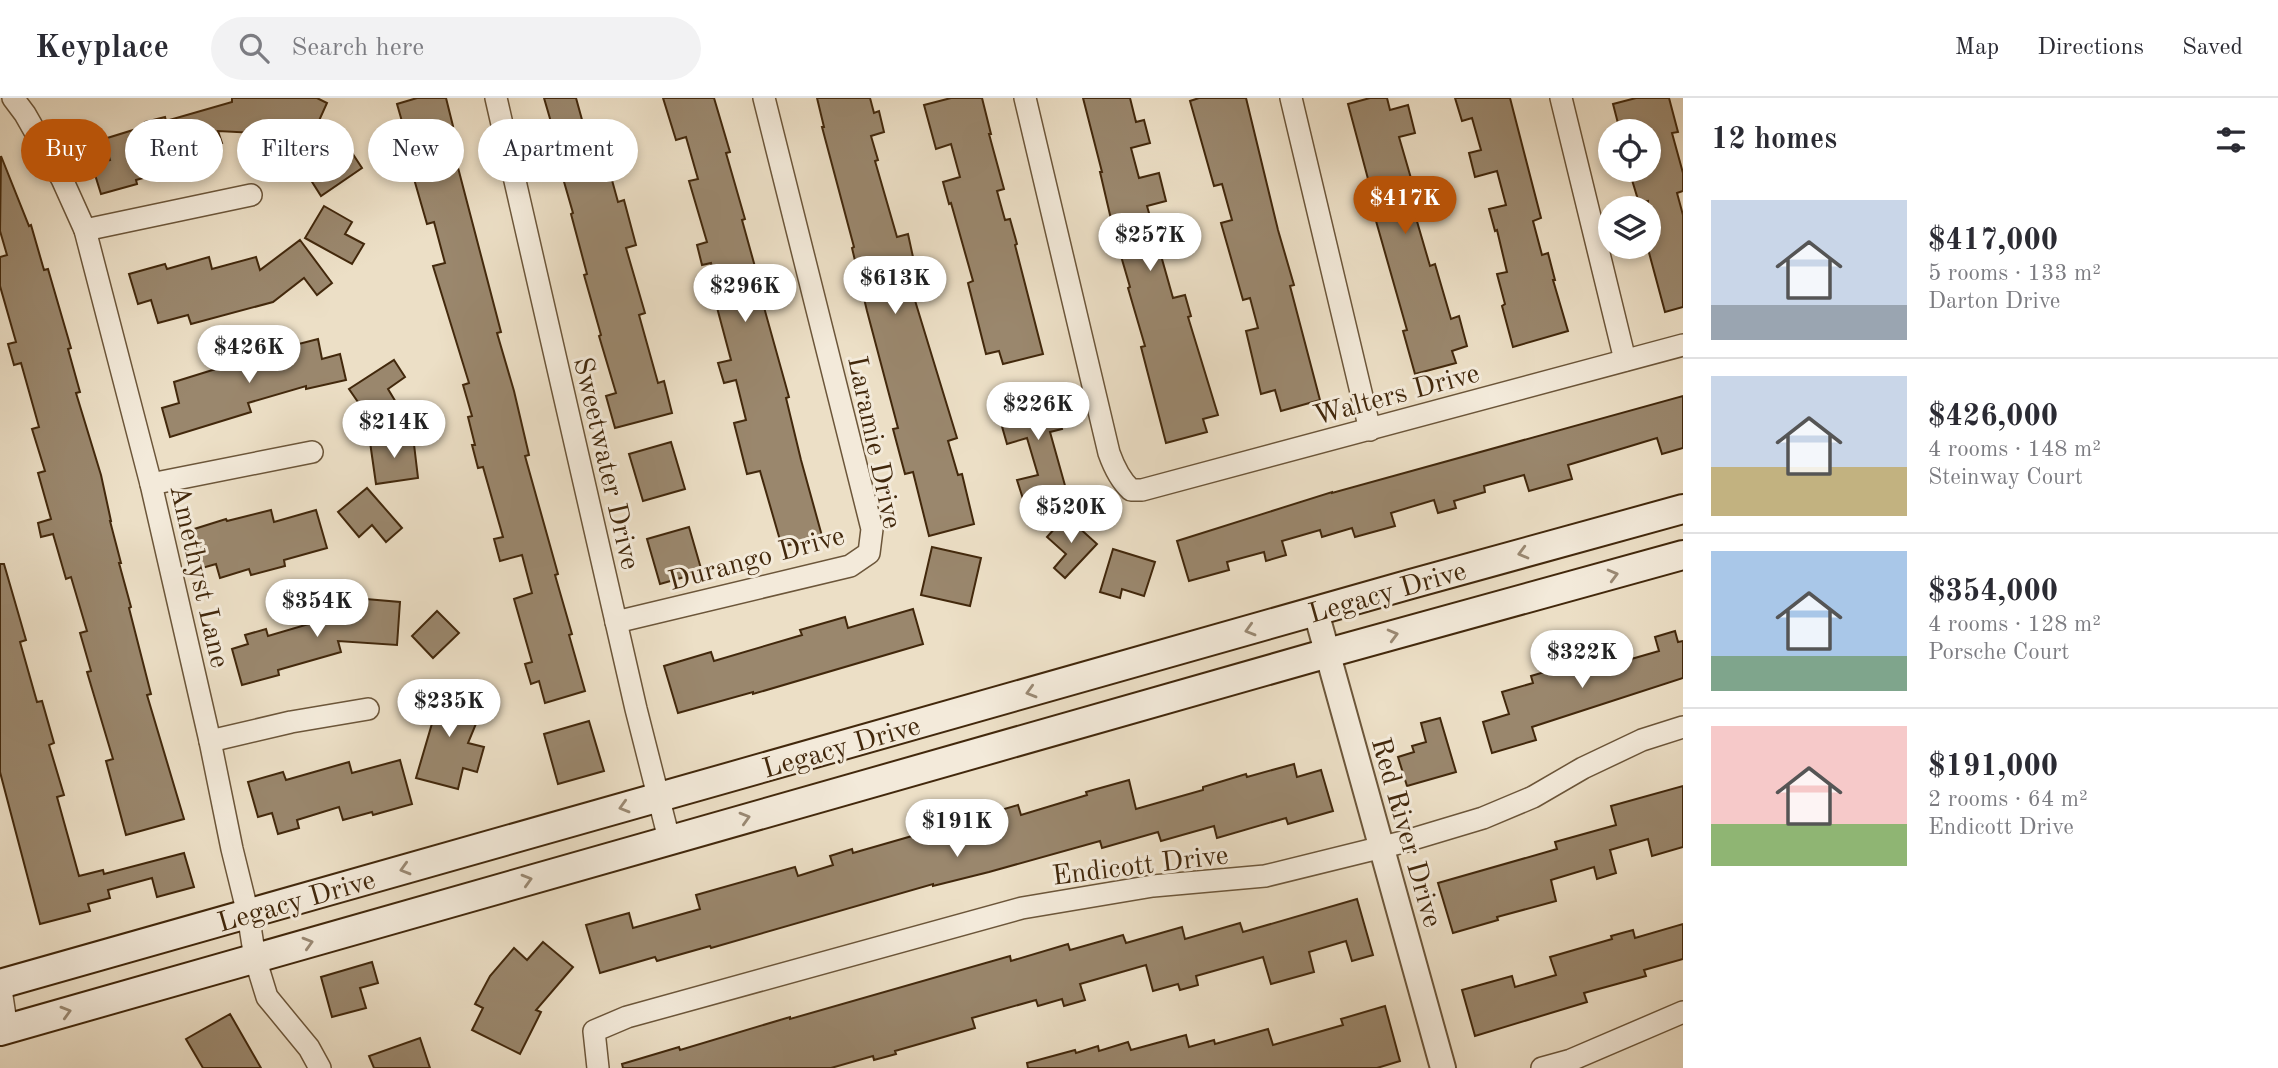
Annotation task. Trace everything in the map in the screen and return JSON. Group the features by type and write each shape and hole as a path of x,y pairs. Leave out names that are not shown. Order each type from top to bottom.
{"main road":[{"name":"Legacy Drive","path":"0,984 1683,509"},
{"name":"Legacy Drive","path":"4,1030 669,839 1683,555"}],"street":[{"name":"Amethyst Lane","path":"13,98 62,179 85,230 151,484 248,914 255,958 267,997 309,1048 320,1068"},
{"name":"Sweetwater Drive","path":"496,98 616,622 669,839"},
{"name":"Laramie Drive","path":"764,98 872,530 869,553"},
{"name":"Walters Drive","path":"1025,98 1109,453 1124,484 1131,490 1142,490 1683,345"},
{"path":"1291,98 1370,430"},
{"path":"1561,98 1625,360"},
{"path":"85,230 251,195"},
{"path":"151,484 312,452"},
{"name":"Durango Drive","path":"616,622 850,566 869,553"},
{"name":"Red River Drive","path":"1316,612 1443,1068"},
{"path":"210,741 291,722 368,709"},
{"name":"Endicott Drive","path":"598,1068 594,1031 627,1017 1022,908 1153,886 1265,876 1383,847 1483,818 1533,797 1583,768 1642,740 1683,727"},
{"path":"0,984 4,1030"},
{"path":"1542,1068 1572,1060 1683,1012"}],"building":[{"path":"232,98 317,98 327,103 320,119 237,119 237,132 223,131 223,119 173,119 232,102"},
{"path":"417,98 446,98 451,119 401,119 397,104"},
{"path":"544,98 576,98 582,119 550,119"},
{"path":"663,98 714,98 730,152 726,153 745,219 742,220 757,274 755,275 789,397 786,398 822,536 782,547 760,471 747,474 734,423 746,420 736,380 724,383 718,363 731,360 715,300 721,299 711,263 702,265 697,245 707,242 689,181 698,179 686,137 676,140"},
{"path":"817,98 870,98 874,113 879,111 884,132 871,136 878,160 875,161 897,237 908,234 913,257 904,259 957,438 948,441 958,475 962,474 974,524 929,536 913,472 905,474 893,429 898,428 867,311"},
{"path":"951,98 982,98 1004,189 997,191 1005,220 1010,219 1043,354 1003,364 999,351 986,354 968,283 973,281 943,182 960,177 951,144 936,149 924,105"},
{"path":"1083,98 1130,98 1136,122 1144,120 1150,143 1131,148 1139,178 1159,173 1166,201 1147,206 1173,298 1185,295 1191,316 1188,317 1218,415 1203,419 1207,432 1166,443 1141,347 1145,346 1114,232"},
{"path":"1199,98 1246,98 1294,285 1290,286 1320,400 1281,411 1275,390 1261,394 1246,331 1258,328 1250,298 1243,300 1221,223 1232,220 1222,184 1214,186 1190,101"},
{"path":"1370,98 1387,98 1390,110 1408,105 1415,133 1399,137 1415,192 1409,194 1430,266 1435,264 1451,319 1459,316 1467,346 1452,351 1456,363 1415,374 1403,331 1407,330 1376,221 1379,220 1348,104"},
{"path":"1455,98 1510,98 1541,218 1533,221 1542,255 1548,253 1568,331 1513,347 1497,274 1507,272 1489,209 1506,205 1497,171 1475,177 1469,153 1481,150 1472,118 1462,121"},
{"path":"1636,98 1669,98 1678,132 1672,133 1683,173 1683,191 1677,193 1683,215 1683,307 1665,312 1651,259 1661,259 1661,196 1637,196 1633,182 1661,182 1661,119 1617,119 1613,104"},
{"path":"125,132 125,182 137,184 101,194 97,182 111,182 111,137"},
{"path":"1,156 29,226 31,225 44,270 48,269 71,348 68,349 80,392 76,393 101,475 131,607 129,608 151,694 147,695 184,819 126,835 106,761 113,759 87,672 91,671 80,633 87,631 71,577 66,579 53,534 41,537 38,523 51,519 38,473 45,471 32,429 39,427 21,363 14,365 8,344 16,342 0,286 0,257 7,255 0,231"},
{"path":"354,156 362,168 354,173"},
{"path":"312,182 342,182 321,196"},
{"path":"415,182 462,182 501,332 497,333 529,455 525,456 558,574 555,575 585,691 545,703 539,681 531,684 525,664 532,662 514,599 532,593 522,555 500,561 494,539 503,537 483,467 478,468 472,445 475,445 468,417 472,416 463,385 469,383 433,266 445,263 434,222 427,224"},
{"path":"564,182 612,182 618,202 624,200 636,245 626,248 645,313 639,315 658,383 664,381 672,413 615,428 606,396 616,393 584,275 587,274 571,214 573,213"},
{"path":"324,206 352,222 345,234 364,244 352,264 305,238"},
{"path":"300,240 332,283 317,295 304,278 273,302 191,324 188,315 158,323 151,300 138,304 129,274 165,264 167,269 209,257 212,269 256,257 260,270"},
{"path":"318,339 322,359 340,354 346,380 306,389 306,386 248,403 251,412 170,437 162,408 179,403 174,382 248,357"},
{"path":"394,360 405,377 388,389 397,404 371,421 349,389"},
{"path":"1051,387 1062,429 1050,432 1066,489 1024,502 1017,480 1038,475 1027,438 1007,444 1001,423 1019,419 1013,397"},
{"path":"1683,396 1683,448 1662,454 1657,438 1568,465 1572,479 1529,491 1524,475 1484,486 1485,492 1454,501 1456,508 1438,513 1434,500 1391,513 1395,526 1355,537 1352,528 1322,537 1320,530 1282,541 1286,555 1266,561 1264,552 1227,562 1229,570 1189,581 1177,541 1332,492"},
{"path":"413,436 418,478 376,484 370,442"},
{"path":"671,442 685,489 643,501 629,454"},
{"path":"367,488 402,528 386,542 372,525 359,537 338,512"},
{"path":"271,510 274,522 316,510 327,548 284,560 285,566 251,575 249,569 220,578 216,564 202,568 191,530 226,519 227,521"},
{"path":"1066,516 1097,544 1065,578 1054,568 1066,554 1047,537"},
{"path":"689,527 702,572 660,584 647,539"},
{"path":"932,547 981,558 970,606 921,595"},
{"path":"1113,549 1155,562 1144,596 1122,589 1120,598 1100,592"},
{"path":"0,564 4,564 26,640 20,642 37,702 42,701 54,743 49,745 64,795 57,797 79,876 103,870 104,874 184,853 194,887 157,897 152,878 108,890 110,898 88,904 90,911 40,924 0,772"},
{"path":"354,598 400,602 397,645 338,641 341,652 278,670 279,675 242,685 232,649 248,644 245,635 266,629 268,636 353,611"},
{"path":"913,609 923,644 678,713 664,666 711,652 714,661 802,635 800,630 845,617 848,628"},
{"path":"437,611 459,633 433,658 412,636"},
{"path":"1675,631 1678,642 1683,641 1683,678 1532,727 1536,740 1492,753 1483,722 1509,714 1502,692 1533,683 1531,676 1551,670 1551,673 1592,659 1590,652 1609,647 1614,664 1659,651 1655,637"},
{"path":"440,681 464,691 459,705 480,714 468,743 484,747 477,772 463,768 458,789 416,778 433,720 425,717"},
{"path":"1440,718 1456,772 1407,786 1398,757 1414,752 1412,746 1426,742 1421,723"},
{"path":"589,721 604,771 558,784 544,734"},
{"path":"400,760 412,804 343,820 339,807 297,820 299,828 278,834 272,813 258,817 248,782 283,772 286,780 349,762 352,773"},
{"path":"1294,764 1297,777 1321,770 1333,811 1288,824 1286,818 1217,838 1214,826 1161,841 1158,832 1102,848 1100,841 989,872 933,884 711,948 710,946 657,961 655,957 600,973 586,925 629,913 633,928 700,909 696,895 795,867 798,876 833,865 830,856 852,849 853,853 919,834 917,828 939,822 962,817 963,821 1018,805 1021,815 1129,780 1136,809 1203,790 1203,787 1246,774 1247,777"},
{"path":"1683,786 1683,847 1652,856 1648,839 1610,850 1616,873 1597,879 1594,867 1551,880 1556,901 1497,917 1498,920 1453,933 1438,883 1557,849 1555,842 1616,825 1611,806"},
{"path":"1357,899 1373,955 1352,961 1346,941 1309,952 1314,972 1271,984 1263,957 1196,976 1198,985 1180,990 1178,984 1153,991 1146,965 1080,984 1085,1000 1064,1006 1062,999 1038,1006 1036,1000 972,1018 975,1028 895,1051 896,1054 874,1060 873,1056 831,1068 623,1068 622,1064 1010,956 1011,961 1068,944 1070,950 1123,935 1126,943 1182,927 1185,939 1240,923 1243,932"},
{"path":"1683,924 1683,959 1644,970 1646,976 1584,993 1587,1002 1475,1036 1462,990 1512,976 1515,987 1556,975 1550,957 1633,930 1635,938"},
{"path":"543,942 573,967 536,1010 541,1012 520,1054 472,1030 483,1008 475,1004 490,976 514,948 527,960"},
{"path":"372,962 378,983 360,988 366,1008 332,1017 321,977"},
{"path":"1385,1006 1400,1061 1377,1068 1028,1068 1027,1063 1075,1050 1076,1053 1098,1046 1099,1051 1128,1042 1131,1050 1186,1035 1189,1047 1214,1040 1215,1044 1268,1029 1273,1045 1343,1025 1341,1019"},
{"path":"230,1014 261,1068 203,1068 186,1039"},
{"path":"420,1038 430,1068 374,1068 369,1056"}]}
